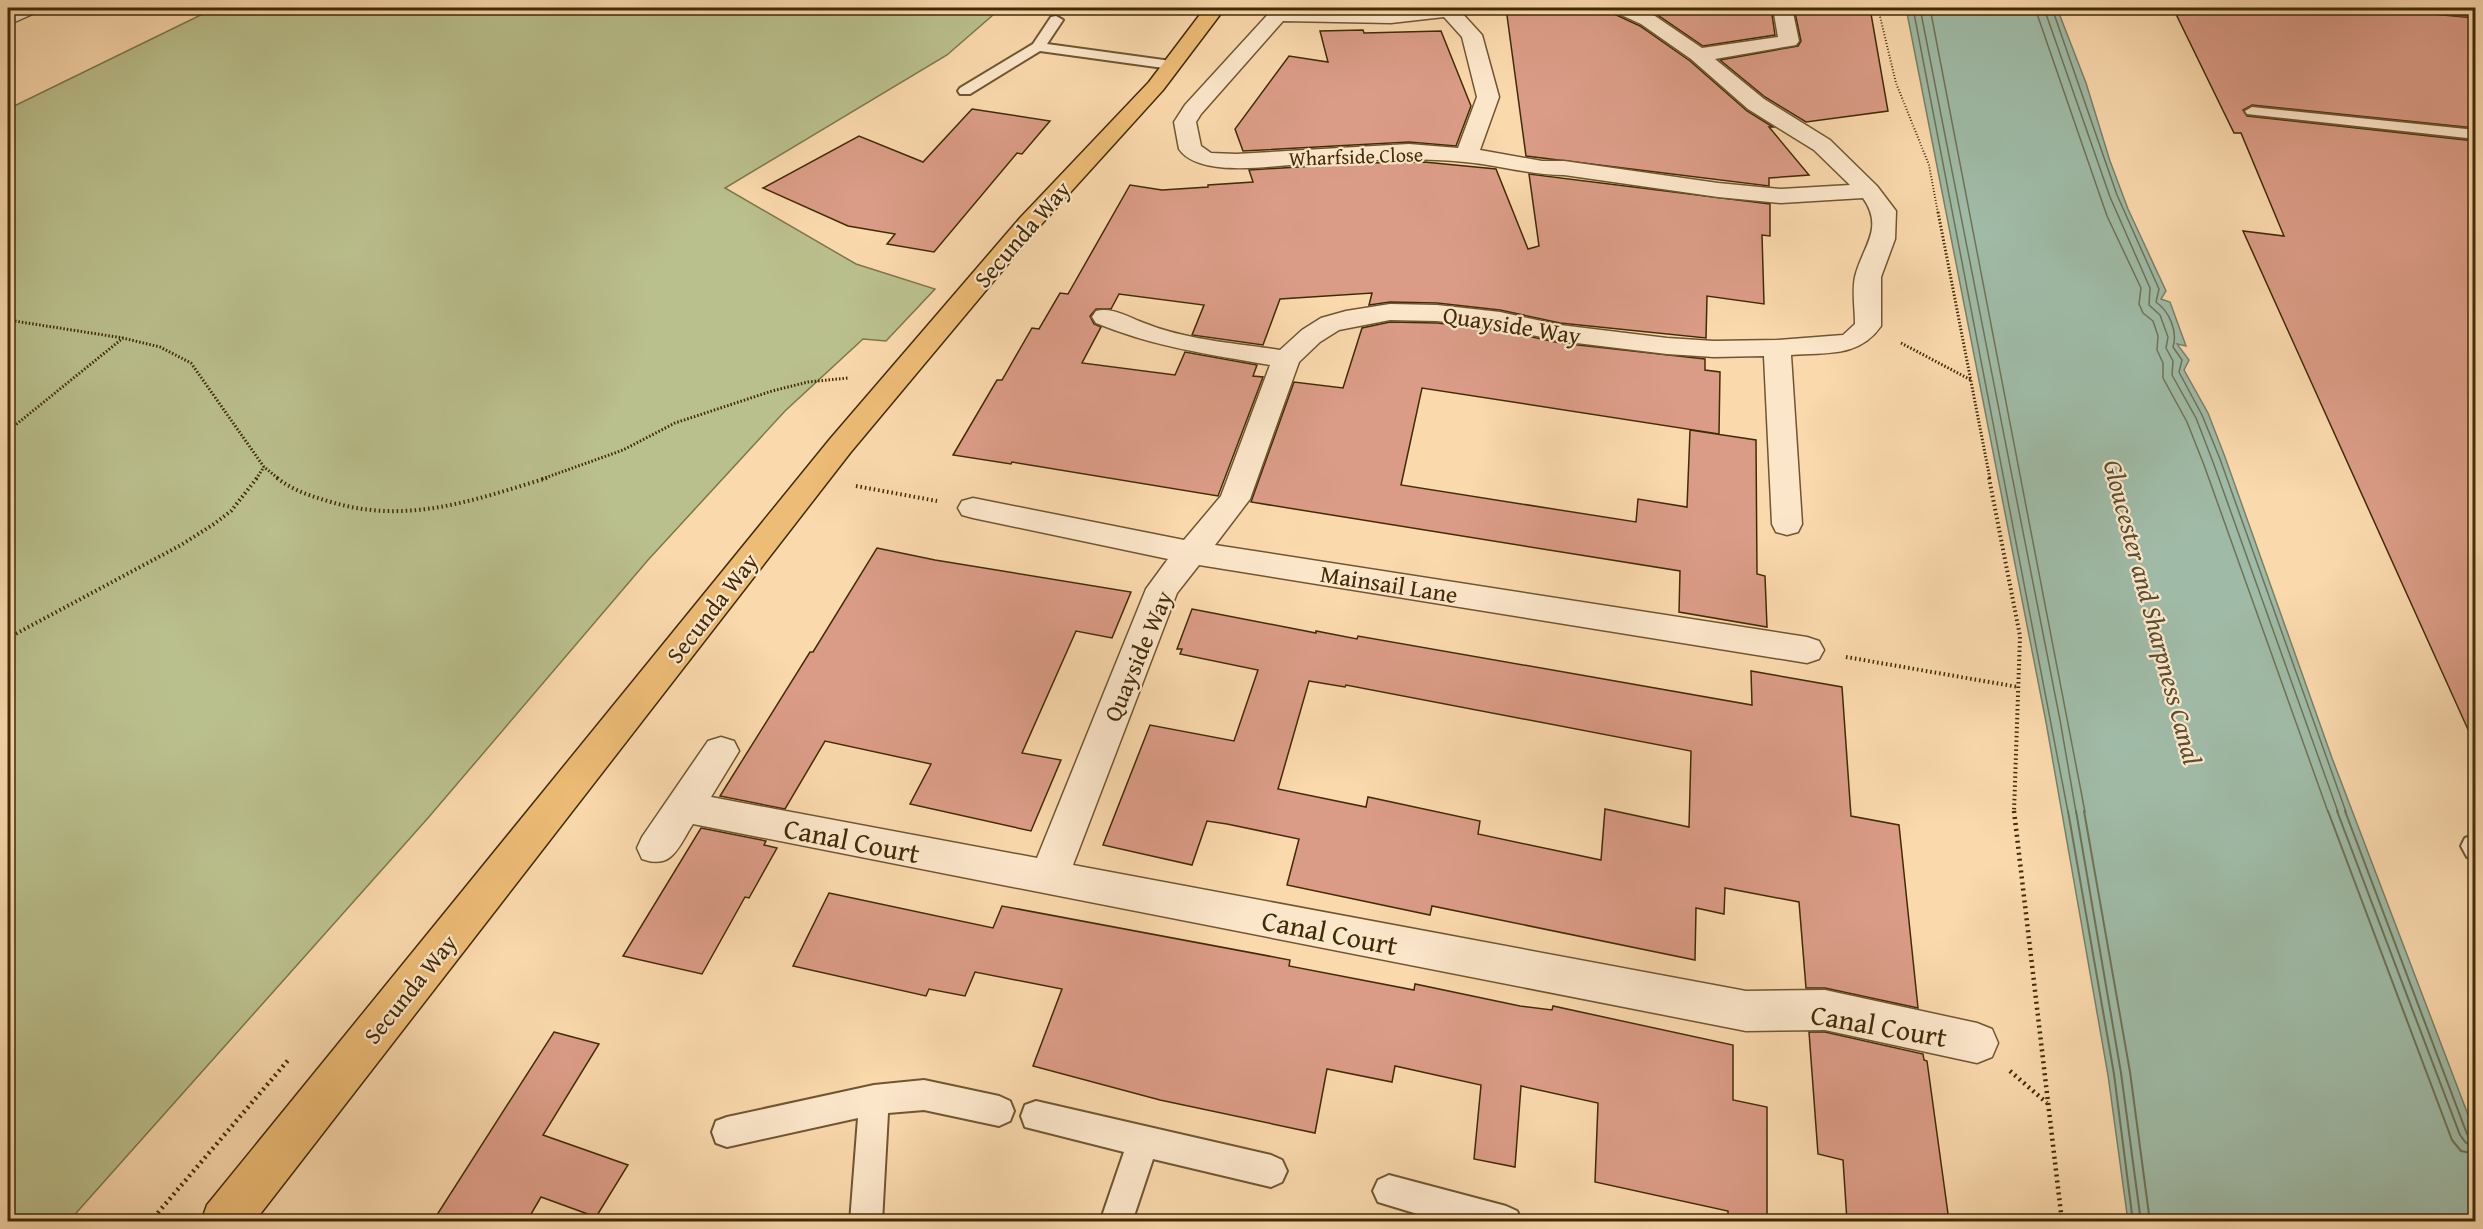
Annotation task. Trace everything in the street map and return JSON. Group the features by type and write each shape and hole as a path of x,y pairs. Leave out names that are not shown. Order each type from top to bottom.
{"main road":[{"name":"Secunda Way","path":"224,1221 815,478 1029,223 1156,86 1215,8"}],"street":[{"path":"8,19 30,8"},
{"path":"1622,8 1648,20 1698,55 1756,104 1821,145 1869,191 1884,211 1883,239 1868,276 1868,326"},
{"path":"1698,55 1789,41 1783,8"},
{"path":"1452,9 1472,35 1488,97 1467,155"},
{"name":"Wharfside Close","path":"1452,9 1359,18 1278,11 1192,110 1185,122 1190,149 1206,159 1236,161 1409,151 1467,155 1542,168 1564,168 1781,196 1869,191"},
{"name":"Quayside Way","path":"1048,878 1162,589 1235,500 1286,359 1311,336 1330,324 1390,312 1437,313 1500,320 1560,333 1667,346 1714,349 1777,348 1850,342 1868,326"},
{"path":"1105,316 1145,333 1177,341 1286,359"},
{"path":"1777,348 1787,524"},
{"name":"Mainsail Lane","path":"973,508 1192,553 1807,650"},
{"path":"656,848 722,751"},
{"name":"Canal Court","path":"683,807 1746,1011 1824,1010 1977,1043"}],"lane":[{"path":"2431,8 2475,12"},
{"path":"965,91 1038,46 1056,20"},
{"path":"1038,46 1171,65"},
{"path":"2252,111 2475,135"},
{"path":"727,1132 874,1100 924,1095 999,1112"},
{"path":"866,1221 874,1100"},
{"path":"1036,1116 1271,1171"},
{"path":"1116,1221 1143,1141"},
{"path":"1389,1191 1491,1220"}],"path":[{"path":"1878,8 1896,83 1929,165 2020,636 2014,820 2062,1221"},
{"path":"8,320 123,338 160,347 191,363 264,467 284,483 303,494 350,508 389,512 425,511 458,506 578,468 623,450 675,423 772,391 808,382 858,377"},
{"path":"1868,326 1971,380"},
{"path":"8,431 123,338"},
{"path":"8,638 181,545 214,524 231,511 246,494 264,467"},
{"path":"815,478 973,508"},
{"path":"1807,650 2019,687"}],"green space":[{"path":"215,8 1001,8 947,55 725,188 856,264 935,289 886,341 863,339 785,411 648,560 428,818 69,1221 8,1221 8,109"}],"water":[{"name":"Gloucester and Sharpness Canal","path":"1906,8 2057,8 2086,83 2110,161 2128,209 2166,291 2161,299 2170,302 2186,346 2177,344 2189,360 2184,370 2208,413 2225,457 2332,758 2470,1120 2475,1142 2475,1221 2128,1221 2108,1075 2046,722"}],"building":[{"path":"1506,8 1610,8 1614,14 1640,26 1690,61 1747,111 1773,127 1769,127 1809,175 1769,178 1769,186 1526,156"},
{"path":"1641,8 1771,8 1775,35 1703,46 1656,14"},
{"path":"1794,8 1870,8 1888,111 1806,122 1765,97 1720,60 1798,46 1801,41"},
{"path":"2173,8 2369,8 2475,18 2475,128 2252,105 2243,110 2247,116 2475,141 2475,745 2243,231 2284,236 2241,133 2234,133"},
{"path":"1363,30 1364,33 1441,31 1471,106 1456,146 1409,142 1243,151 1235,129 1289,56 1328,62 1320,31"},
{"path":"972,109 1050,121 1022,154 1017,153 934,252 887,244 895,234 848,226 763,188 859,136 923,162"},
{"path":"1424,162 1496,169 1528,249 1539,246 1529,174 1770,204 1770,236 1762,235 1764,304 1707,296 1706,338 1560,323 1500,310 1437,303 1390,302 1369,305 1372,293 1280,299 1263,345 1192,335 1204,305 1119,294 1111,309 1096,309 1090,316 1094,324 1101,327 1082,363 1175,375 1185,352 1257,365 1253,376 1263,377 1218,496 1012,462 1011,464 953,455 997,380 1002,380 1032,328 1039,329 1060,293 1068,294 1130,185 1162,190 1208,187 1208,185 1253,182 1249,170"},
{"path":"1390,322 1437,323 1500,330 1560,343 1705,359 1705,370 1720,372 1719,434 1422,388 1401,485 1636,522 1638,499 1687,507 1690,430 1756,440 1757,574 1765,576 1767,627 1679,612 1680,571 1251,502 1294,382 1343,388 1362,328"},
{"path":"877,548 935,560 1131,592 1112,638 1076,631 1022,753 1061,760 1031,831 910,804 931,764 825,741 785,809 720,796"},
{"path":"1192,609 1316,633 1316,631 1357,639 1358,636 1752,705 1751,671 1842,687 1851,816 1899,825 1918,1008 1825,988 1806,988 1799,902 1725,888 1724,914 1696,908 1695,960 1432,906 1430,915 1287,885 1299,839 1227,824 1207,821 1192,865 1103,845 1150,725 1234,741 1258,670 1180,654 1182,649 1177,649","holes":["1309,681 1345,687 1346,685 1691,751 1689,827 1605,809 1601,860 1478,834 1480,821 1368,797 1366,807 1278,789"]},
{"path":"701,828 766,841 764,845 777,848 749,898 745,897 702,974 623,956"},
{"path":"829,893 993,928 1002,906 1290,960 1289,966 1414,990 1415,984 1520,1006 1552,1010 1553,1006 1733,1045 1733,1100 1767,1107 1767,1221 1728,1221 1728,1211 1595,1182 1598,1103 1521,1086 1515,1167 1474,1159 1481,1085 1395,1066 1392,1082 1327,1069 1315,1133 1160,1100 1033,1066 1062,989 975,972 965,996 929,989 926,996 793,966"},
{"path":"554,1032 599,1044 543,1135 628,1165 596,1217 541,1197 527,1221 433,1221"},
{"path":"1809,1032 1825,1032 1923,1054 1924,1060 1927,1061 1949,1221 1847,1221 1843,1160 1818,1154"}]}
